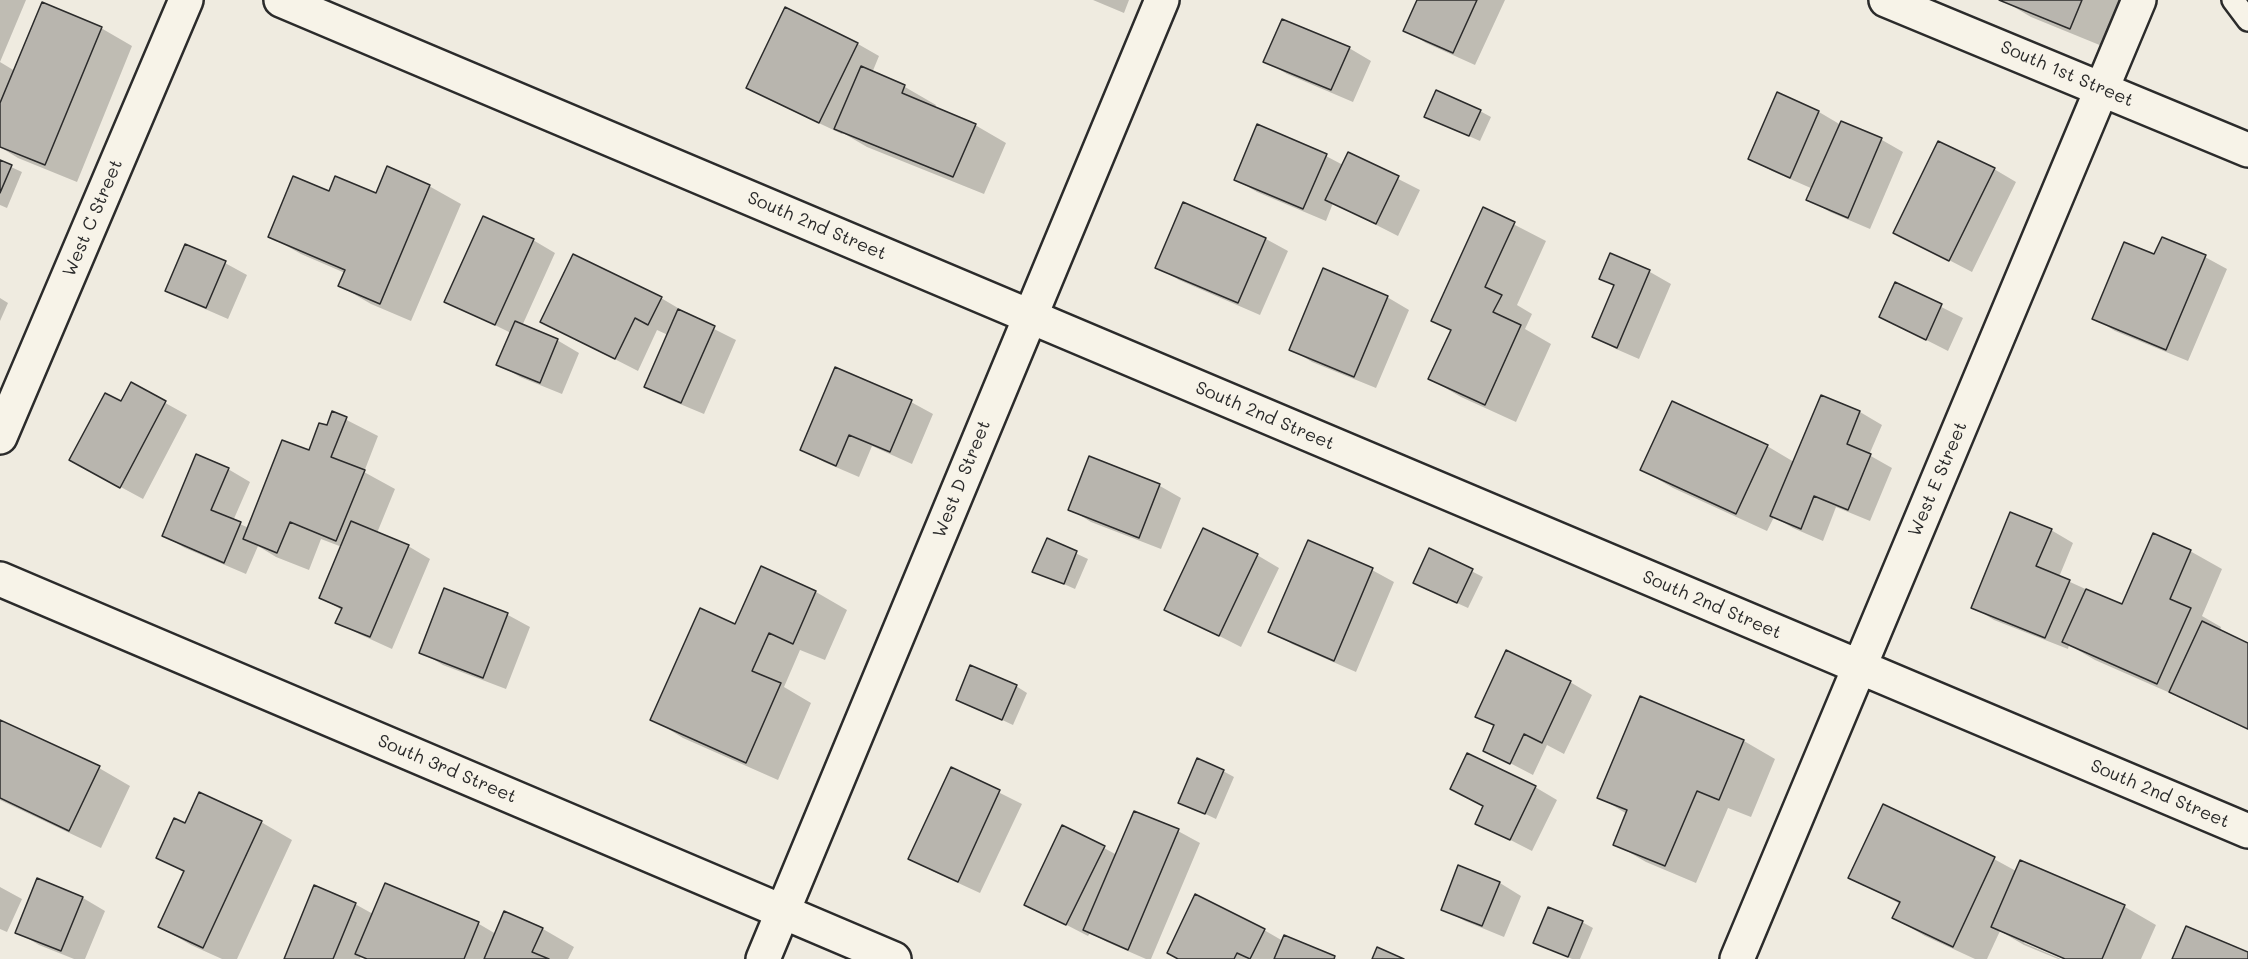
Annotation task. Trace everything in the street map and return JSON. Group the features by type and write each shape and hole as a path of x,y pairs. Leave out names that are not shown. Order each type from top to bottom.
{"street":[{"name":"West C Street","path":"0,437 186,0"},
{"name":"South 2nd Street","path":"281,0 2248,831"},
{"name":"West D Street","path":"763,959 1162,0"},
{"name":"South 1st Street","path":"1886,0 2248,150"},
{"name":"West E Street","path":"1737,959 2139,0"},
{"name":"South 3rd Street","path":"0,579 894,959"}],"lane":[{"path":"2233,0 2248,20"}],"building":[{"path":"1417,0 1477,0 1453,53 1403,31"},
{"path":"1999,0 2082,0 2070,29"},
{"path":"42,2 102,27 45,165 0,147 0,103"},
{"path":"785,7 858,43 819,123 746,88"},
{"path":"1282,19 1350,47 1331,90 1263,62"},
{"path":"861,66 905,85 902,93 976,124 953,177 834,129"},
{"path":"1436,90 1481,110 1469,136 1424,117"},
{"path":"1777,92 1819,111 1790,178 1748,159"},
{"path":"1841,121 1882,138 1848,218 1806,200"},
{"path":"1257,124 1327,154 1303,209 1234,180"},
{"path":"1938,141 1995,168 1949,261 1893,233"},
{"path":"1348,152 1399,176 1376,224 1325,200"},
{"path":"0,160 12,165 0,193"},
{"path":"387,166 430,185 380,304 338,286 345,270 268,237 293,176 329,191 335,176 376,193"},
{"path":"1183,202 1266,238 1238,303 1155,268"},
{"path":"1483,207 1515,222 1485,287 1502,295 1493,312 1521,325 1485,405 1428,379 1451,330 1431,321"},
{"path":"483,216 534,239 495,325 444,302"},
{"path":"2162,237 2206,255 2166,350 2092,319 2124,242 2154,254"},
{"path":"185,244 226,261 206,308 165,291"},
{"path":"1610,253 1650,270 1617,348 1592,337 1614,285 1599,279"},
{"path":"573,254 662,297 648,325 635,318 615,359 540,322"},
{"path":"1323,268 1388,296 1354,377 1289,350"},
{"path":"1895,282 1942,304 1926,340 1879,317"},
{"path":"678,309 715,326 681,403 644,387"},
{"path":"515,321 558,339 540,383 496,365"},
{"path":"835,367 912,400 890,452 849,435 836,466 800,450"},
{"path":"131,382 166,401 120,488 69,460 105,393 121,401"},
{"path":"1821,395 1860,411 1847,444 1871,454 1848,510 1814,496 1801,529 1770,516"},
{"path":"1672,401 1768,445 1736,514 1640,470"},
{"path":"332,411 347,417 331,457 365,470 336,541 290,522 277,553 243,539 282,440 309,450 319,423 327,425"},
{"path":"196,454 229,468 211,510 241,522 224,563 162,536"},
{"path":"1089,456 1160,484 1139,538 1068,510"},
{"path":"2010,512 2052,529 2036,566 2070,580 2045,638 1971,608"},
{"path":"351,521 409,545 370,637 335,623 342,608 319,598"},
{"path":"1203,528 1258,554 1219,636 1164,610"},
{"path":"2153,533 2191,550 2170,599 2191,608 2157,684 2062,642 2086,589 2122,604"},
{"path":"1047,538 1077,551 1064,584 1032,572"},
{"path":"1308,540 1373,568 1334,661 1268,632"},
{"path":"1429,548 1473,569 1457,603 1413,583"},
{"path":"761,566 816,591 793,644 769,633 752,671 781,683 746,763 650,720 700,608 735,624"},
{"path":"444,588 508,613 483,678 419,653"},
{"path":"2202,621 2248,643 2248,729 2169,692"},
{"path":"1506,650 1571,681 1542,743 1524,734 1510,764 1483,751 1494,725 1475,717"},
{"path":"970,665 1017,685 1002,720 956,700"},
{"path":"1640,696 1744,740 1719,800 1697,791 1665,866 1613,845 1627,810 1597,798"},
{"path":"0,720 100,766 69,831 0,798"},
{"path":"1467,753 1536,786 1510,840 1475,824 1483,806 1450,789"},
{"path":"1197,758 1224,770 1205,814 1178,803"},
{"path":"951,767 1000,790 958,882 908,859"},
{"path":"199,792 262,821 203,948 158,927 184,871 156,858 174,818 185,823"},
{"path":"1883,804 1995,857 1953,947 1892,918 1900,902 1848,878"},
{"path":"1134,811 1179,829 1128,950 1083,930"},
{"path":"1062,825 1105,846 1066,925 1024,905"},
{"path":"2020,860 2125,905 2102,959 2065,959 1991,927"},
{"path":"1458,865 1500,882 1482,926 1441,910"},
{"path":"37,878 83,897 61,951 15,933"},
{"path":"385,883 479,922 464,959 367,959 355,954"},
{"path":"314,885 356,903 333,959 284,959"},
{"path":"1195,894 1265,929 1250,959 1237,953 1234,959 1178,959 1167,953"},
{"path":"1548,907 1583,921 1568,957 1533,943"},
{"path":"504,911 543,928 532,952 549,959 484,959"},
{"path":"2186,926 2248,952 2248,959 2172,959"},
{"path":"1284,935 1335,956 1334,959 1274,959"},
{"path":"1377,947 1404,959 1372,959"}]}
